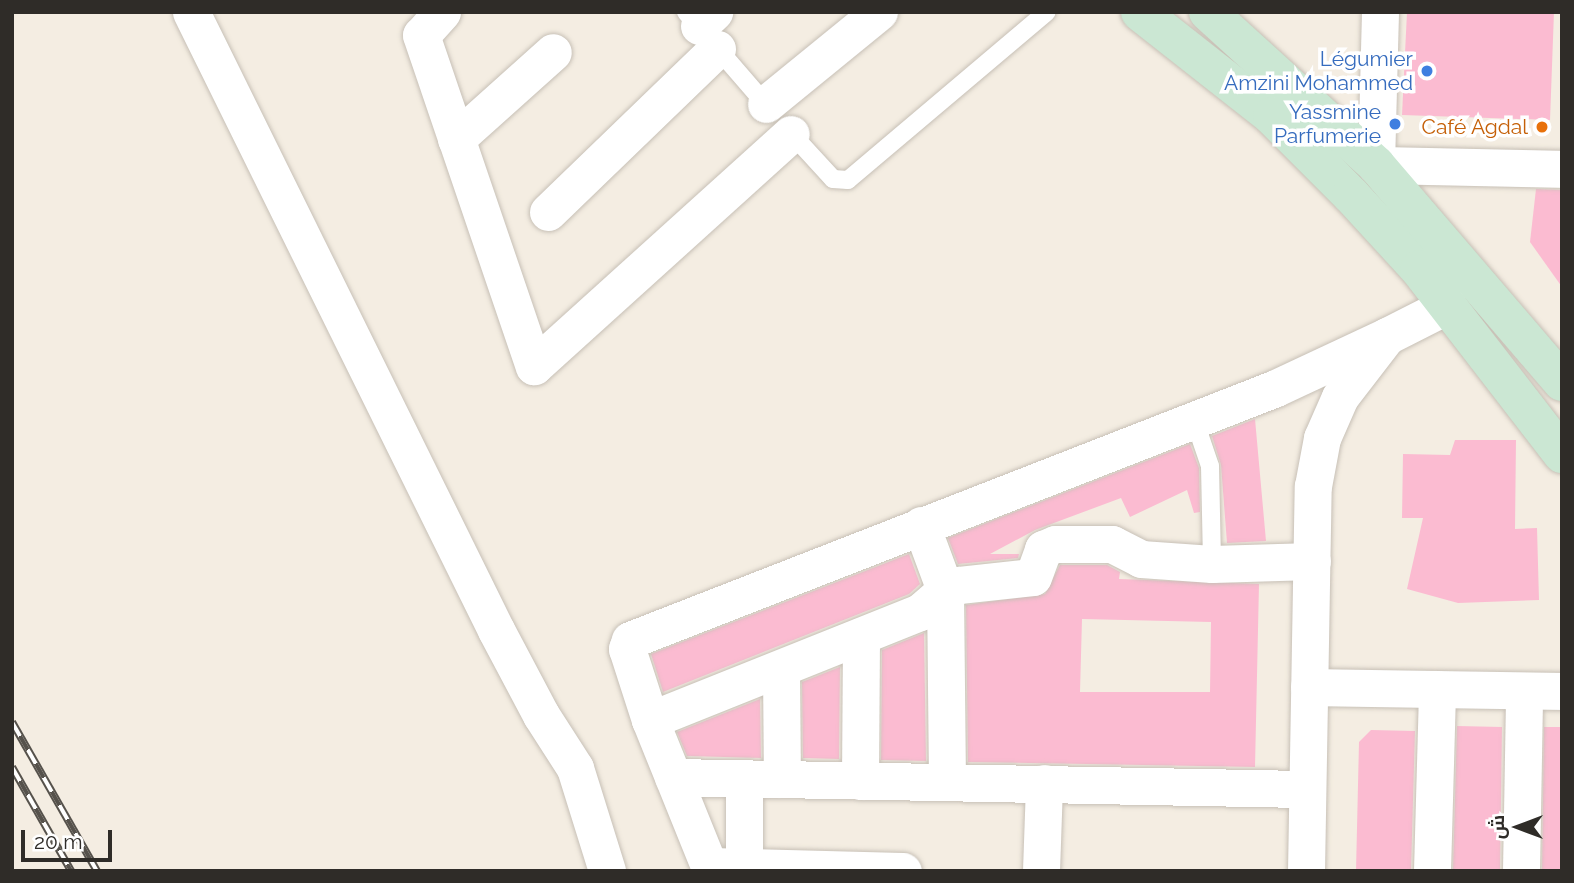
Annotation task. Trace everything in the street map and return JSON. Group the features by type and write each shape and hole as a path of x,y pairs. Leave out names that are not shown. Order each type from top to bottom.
{"street":[{"path":"191,12 496,629 541,715 575,768 607,871"},
{"path":"442,12 421,35 534,366 791,134"},
{"path":"765,104 879,12"},
{"path":"1140,12 1272,116 1351,195 1448,305 1562,454"},
{"path":"1376,165 1380,12"},
{"path":"1218,16 1376,165 1562,382"},
{"path":"548,212 704,25"},
{"path":"457,139 553,52"},
{"path":"1376,165 1562,169"},
{"path":"721,867 673,777 650,720 627,649 630,640 1276,388 1448,305"},
{"path":"1306,871 1313,486 1322,438 1340,397 1387,336"},
{"path":"921,525 944,590 947,782"},
{"path":"650,720 781,670 920,612 944,590 969,583 1033,577 1043,549 1055,544 1112,544 1141,559 1212,564 1312,561"},
{"path":"860,781 861,637"},
{"path":"781,670 782,779"},
{"path":"1309,687 1562,691"},
{"path":"1432,871 1437,689"},
{"path":"1521,871 1524,691"},
{"path":"673,777 1307,789"},
{"path":"721,867 744,779"},
{"path":"1041,871 1044,783"},
{"path":"721,867 903,871"}],"lane":[{"path":"704,25 791,134 833,179 848,180 1047,12"},
{"path":"1194,419 1210,466 1212,564"}],"building":[{"path":"1407,12 1554,12 1550,120 1402,115"},
{"path":"1536,189 1562,190 1562,287 1530,242"},
{"path":"1255,419 1266,541 1227,543 1221,465 1212,436"},
{"path":"1455,440 1516,440 1515,529 1537,528 1539,600 1458,603 1407,589 1423,518 1402,518 1403,454 1450,455"},
{"path":"1190,444 1199,468 1200,512 1194,513 1187,490 1130,517 1121,498 1035,530 990,554 1019,554 1018,558 958,564 948,538"},
{"path":"909,554 920,584 909,594 663,692 651,654"},
{"path":"1060,565 1107,565 1120,572 1119,579 1259,584 1255,767 968,762 966,605 1045,594","holes":["1082,619 1211,622 1210,692 1080,692"]},
{"path":"924,633 926,761 881,760 882,650"},
{"path":"840,667 839,759 803,758 802,682"},
{"path":"760,699 761,758 687,756 677,732"},
{"path":"1457,726 1502,727 1500,871 1453,871"},
{"path":"1544,727 1562,727 1562,871 1542,871"},
{"path":"1371,730 1415,731 1411,871 1356,871 1359,742"}],"railway":[{"path":"12,722 97,871"},
{"path":"12,767 71,871"}],"place":[{"name":"Légumier Amzini Mohammed","path":"1427,71"},
{"name":"Yassmine Parfumerie","path":"1395,124"},
{"name":"Café Agdal","path":"1542,127"}]}
